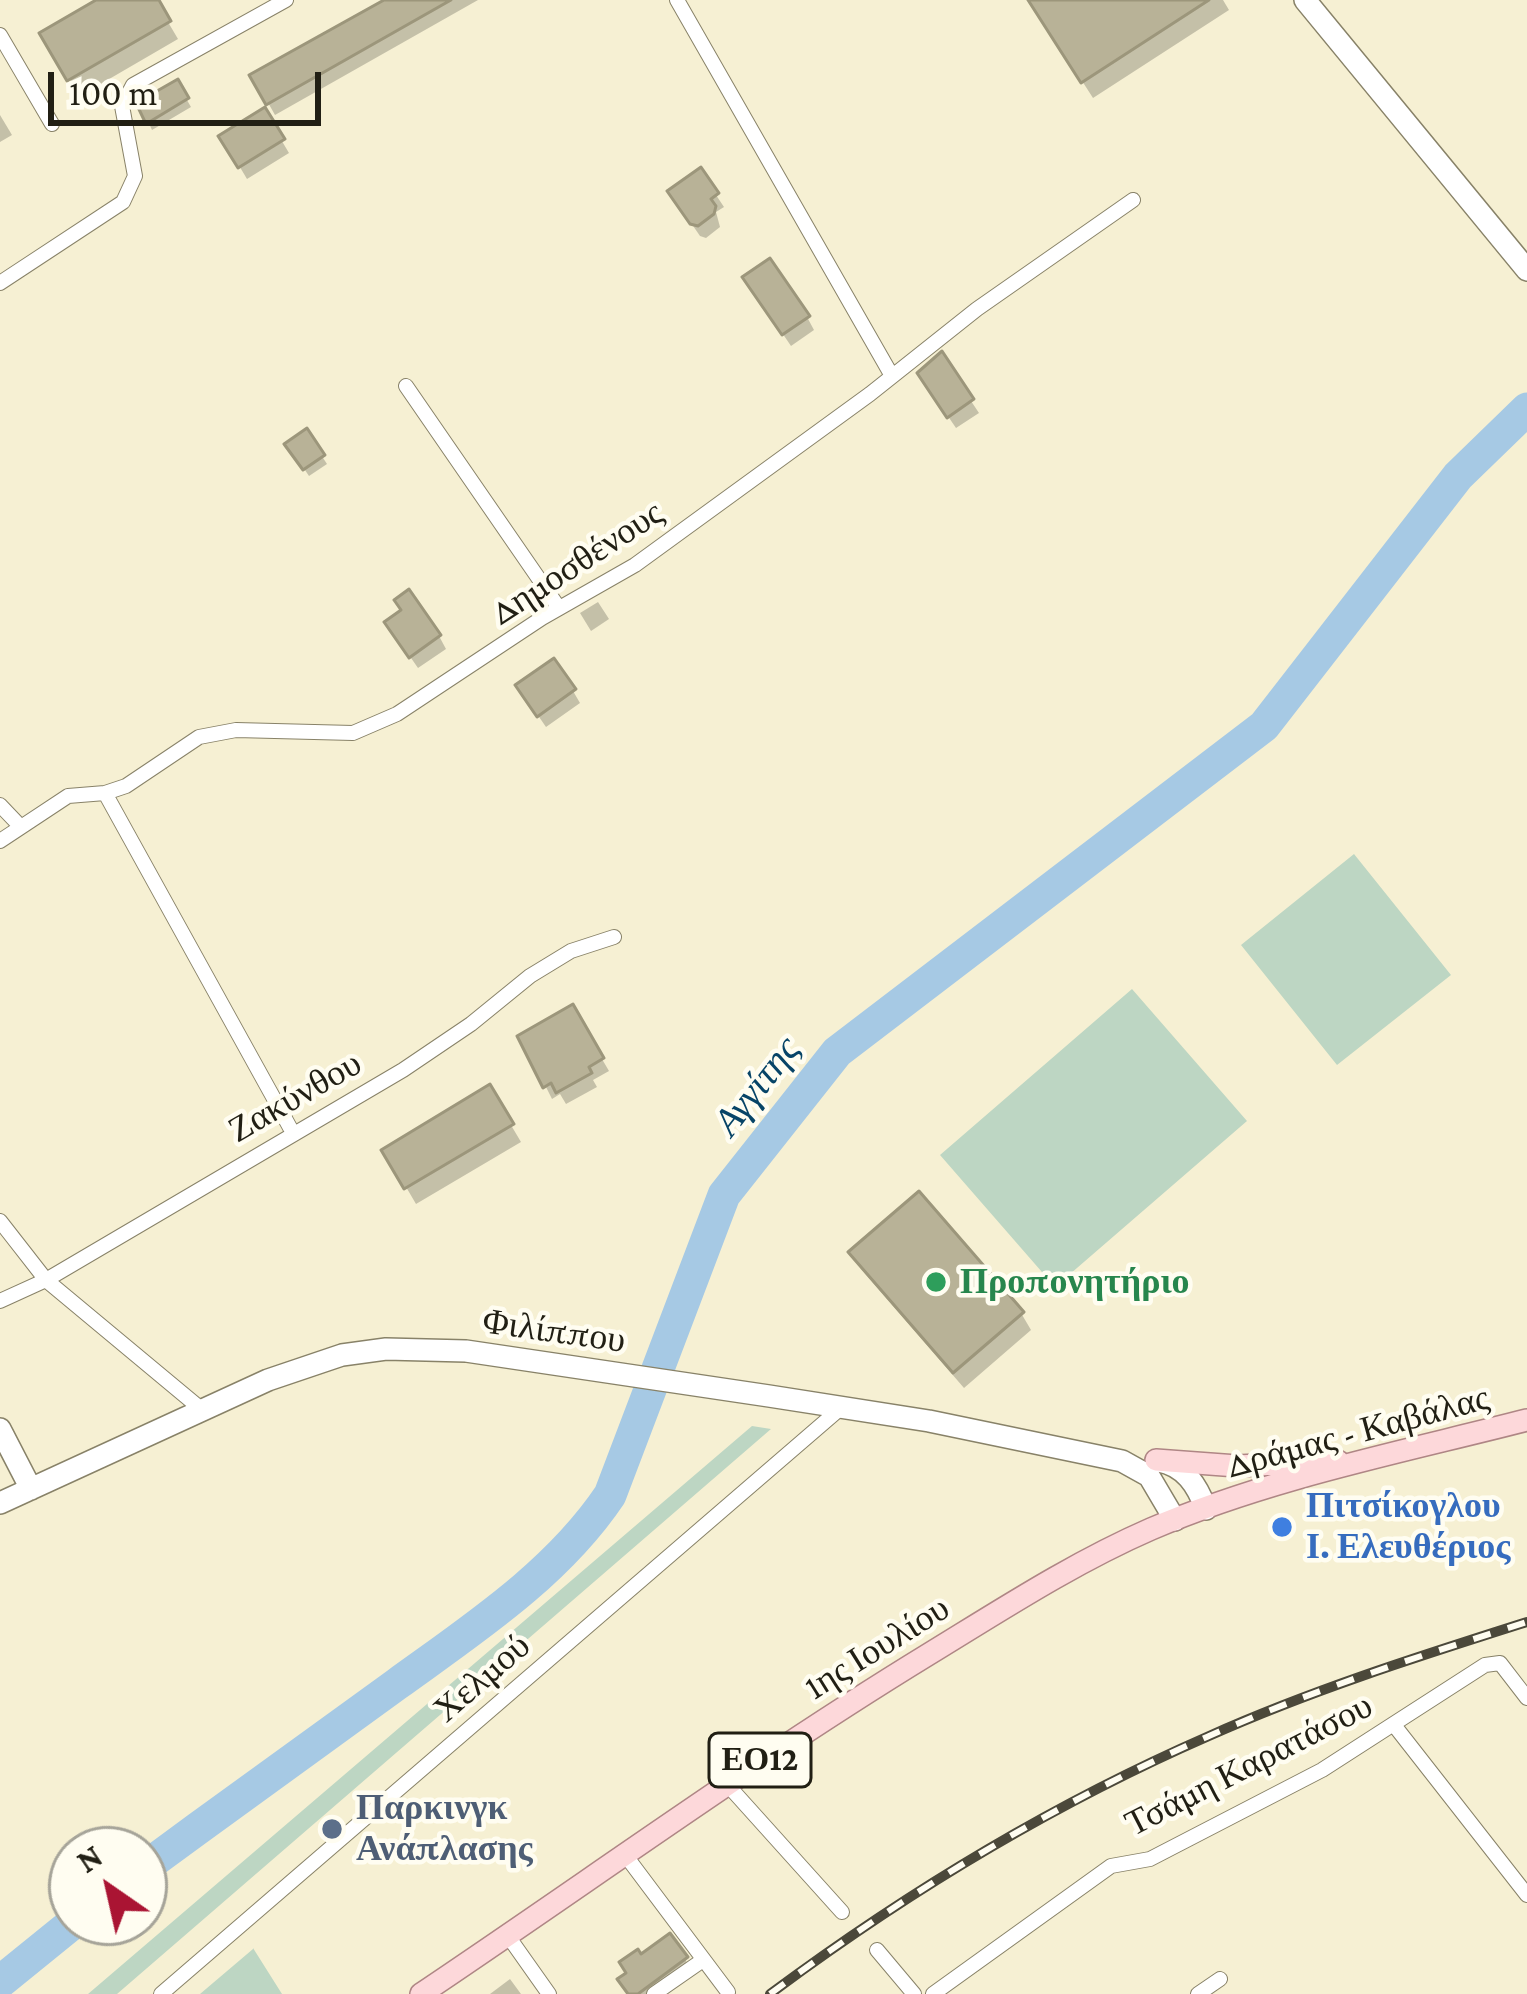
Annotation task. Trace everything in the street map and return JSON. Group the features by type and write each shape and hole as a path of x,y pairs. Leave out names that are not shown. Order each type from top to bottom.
{"main road":[{"path":"1305,0 1527,270"},
{"name":"Φιλίππου","path":"0,1503 202,1409 323,1360 386,1349 466,1351 929,1421 1122,1461 1156,1460"},
{"name":"Δράμας - Καβάλας","path":"1206,1509 1527,1420"},
{"path":"0,1429 31,1489"},
{"path":"1156,1460 1237,1466 1380,1458"},
{"path":"1156,1460 1187,1475 1206,1509"},
{"path":"1122,1461 1149,1476 1175,1520"},
{"name":"1ης Ιουλίου","path":"422,1994 725,1783 1063,1573 1206,1509"}],"street":[{"path":"0,283 123,202 135,176 122,106 133,85 286,0"},
{"path":"677,0 892,376"},
{"path":"0,34 52,124"},
{"name":"Δημοσθένους","path":"0,841 71,795 105,793 125,786 206,735 248,730 343,734 370,728 635,565 977,309 1133,200"},
{"path":"406,386 559,608"},
{"path":"105,793 293,1132"},
{"path":"0,805 20,826"},
{"name":"Ζακύνθου","path":"0,1301 46,1280 403,1070 572,951 614,937"},
{"path":"0,1221 46,1280 202,1409"},
{"name":"Χελμού","path":"161,1994 842,1408"},
{"name":"Τσάμη Καρατάσου","path":"933,1994 1111,1866 1150,1859 1346,1756 1492,1662 1507,1668 1527,1698"},
{"path":"1394,1725 1527,1895"},
{"path":"725,1783 842,1912"},
{"path":"623,1852 728,1992"},
{"path":"508,1936 549,1994"},
{"path":"877,1950 914,1994"},
{"path":"654,1994 703,1960"},
{"path":"1198,1994 1220,1978"}],"green space":[{"path":"1354,854 1451,975 1337,1065 1241,945"},
{"path":"1132,989 1247,1121 1055,1287 940,1155"},
{"path":"752,1426 771,1429 117,1994 88,1994 144,1946 168,1946 168,1926"},
{"path":"253,1949 282,1994 200,1994"}],"building":[{"path":"96,0 159,0 171,21 67,81 39,33"},
{"path":"384,0 451,0 266,105 249,75"},
{"path":"1028,0 1209,0 1081,83"},
{"path":"178,79 189,98 146,124 136,103"},
{"path":"265,107 285,139 238,168 218,136"},
{"path":"701,167 719,193 711,199 714,214 698,226 690,224 667,191"},
{"path":"770,258 810,316 782,335 742,277"},
{"path":"942,351 974,399 947,418 917,373"},
{"path":"307,428 325,455 303,470 284,444"},
{"path":"409,589 441,635 409,658 384,622 401,610 394,600"},
{"path":"554,658 576,689 537,717 515,685"},
{"path":"573,1004 604,1058 589,1067 592,1073 556,1093 551,1083 543,1088 517,1036"},
{"path":"490,1084 514,1124 404,1189 381,1150"},
{"name":"Προπονητήριο","path":"919,1191 1024,1312 953,1373 848,1252"},
{"path":"670,1933 688,1957 638,1994 628,1994 617,1979 626,1973 619,1962 638,1949 641,1954"}],"waterway":[{"name":"Αγγίτης","path":"168,1851 484,1621 565,1550 610,1495 724,1195 837,1052 1264,726 1458,476 1527,409"},
{"name":"Αγγίτης","path":"0,1982 48,1943"}],"railway":[{"path":"770,1994 982,1853 1151,1762 1327,1689 1527,1622"}],"place":[{"name":"Προπονητήριο","path":"936,1282"},
{"name":"Πιτσίκογλου Ι. Ελευθέριος","path":"1282,1527"},
{"name":"Παρκινγκ Ανάπλασης","path":"332,1829"}]}
